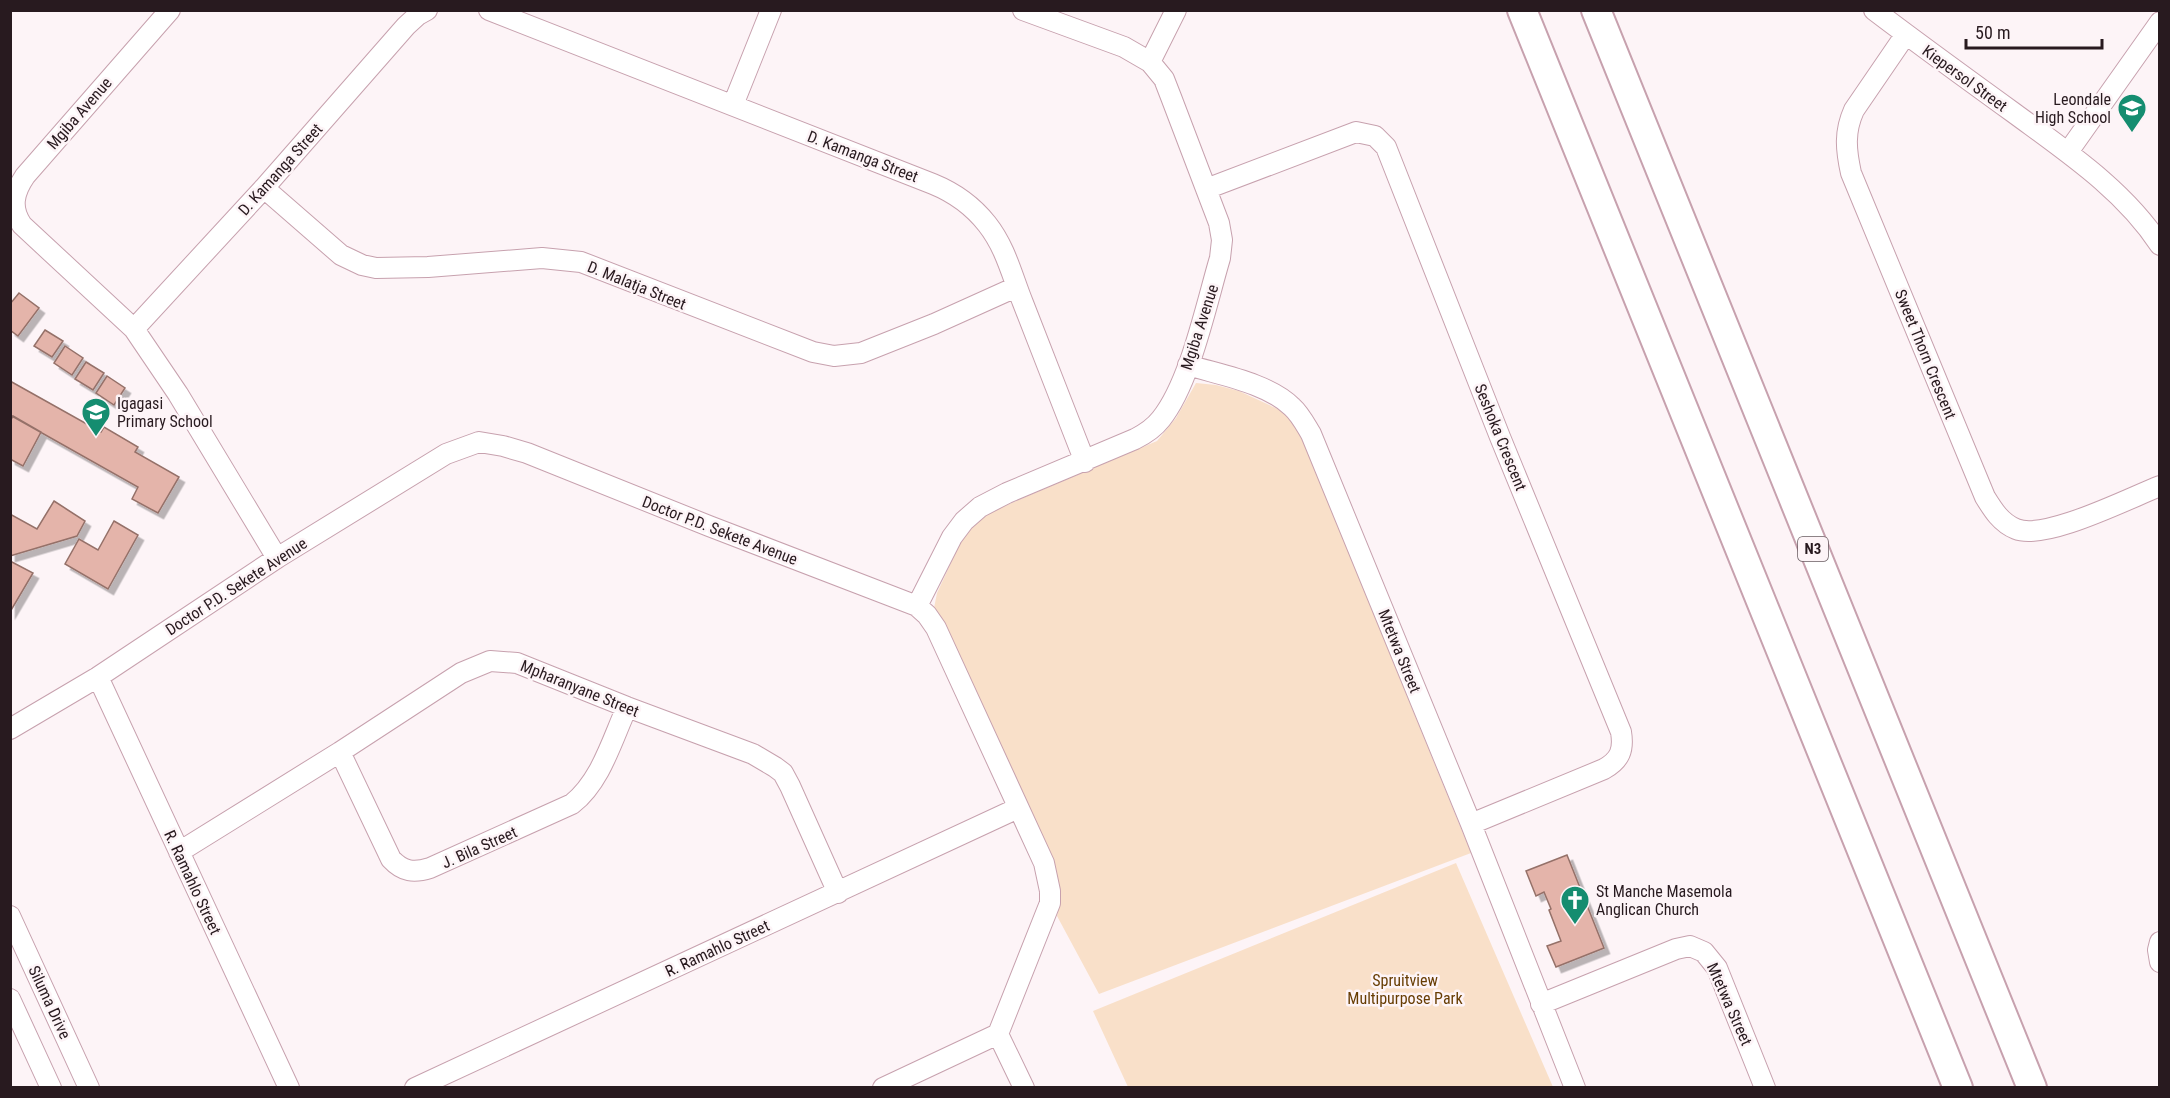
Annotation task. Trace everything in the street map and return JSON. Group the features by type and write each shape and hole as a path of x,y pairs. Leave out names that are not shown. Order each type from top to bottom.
{"highway":[{"path":"1522,10 1958,1088"},
{"name":"N3","path":"1596,10 2032,1088"}],"street":[{"name":"Mgiba Avenue","path":"134,329 22,225 16,217 15,195 25,176 170,10"},
{"name":"D. Kamanga Street","path":"134,329 264,188 406,26 427,10"},
{"name":"D. Kamanga Street","path":"489,10 952,192 978,213 996,237 1005,254 1085,462"},
{"path":"733,105 771,10"},
{"name":"Mgiba Avenue","path":"917,606 952,537 964,521 980,507 1148,432 1160,420 1188,365 1220,258 1222,240 1219,223 1164,79 1150,62 1137,53 1023,10"},
{"path":"1150,62 1176,10"},
{"name":"Kiepersol Street","path":"1874,10 2068,152 2141,218 2160,245"},
{"path":"2068,152 2160,22"},
{"name":"Sweet Thorn Crescent","path":"1906,34 1854,110 1848,123 1846,150 1851,173 1985,497 1998,517 2006,524 2027,532 2041,532 2160,486"},
{"name":"Seshoka Crescent","path":"1206,189 1356,132 1375,136 1386,147 1500,437 1621,732 1623,743 1621,755 1604,769 1471,824"},
{"name":"D. Malatja Street","path":"264,188 341,255 362,265 376,268 428,267 542,258 581,262 813,352 834,357 861,353 934,324 1016,287"},
{"path":"134,329 178,394 277,558"},
{"name":"Mtetwa Street","path":"1188,365 1262,388 1292,406 1311,434 1471,824 1575,1088"},
{"name":"Doctor P.D. Sekete Avenue","path":"10,729 98,677 277,558 446,454 479,442 526,453 917,606 927,615 936,628 1044,863 1050,891 1050,903 998,1034"},
{"name":"Mpharanyane Street","path":"179,852 340,752 461,673 490,661 517,663 753,754 775,766 783,773 790,786 838,893"},
{"name":"R. Ramahlo Street","path":"98,677 289,1088"},
{"name":"J. Bila Street","path":"340,752 391,859 405,870 417,872 572,804 583,796 592,784 627,707"},
{"name":"R. Ramahlo Street","path":"415,1088 1018,808"},
{"name":"Siluma Drive","path":"10,916 89,1088"},
{"path":"2160,942 2158,950 2160,962"},
{"name":"Mtetwa Street","path":"1541,1004 1660,954 1690,946 1704,952 1717,968 1765,1088"},
{"path":"10,999 51,1088"},
{"path":"883,1088 998,1034 1024,1088"}],"green space":[{"path":"1196,383 1239,391 1282,411 1297,426 1471,853 1099,994 1057,916 1061,892 1046,848 934,608 937,593 964,535 981,516 1157,441 1176,418"},
{"name":"Spruitview Multipurpose Park","path":"1456,863 1553,1087 1128,1087 1093,1011"}],"building":[{"path":"19,293 39,308 18,336 10,330 10,304"},
{"path":"45,330 63,341 52,357 34,346"},
{"path":"65,346 83,358 72,375 54,363"},
{"path":"86,362 104,373 93,390 75,379"},
{"path":"107,376 125,388 114,405 96,393"},
{"path":"10,381 101,432 104,427 138,447 135,452 179,477 158,513 132,499 138,487 10,415"},
{"path":"13,416 41,432 23,466 10,459 10,421"},
{"path":"54,501 85,521 77,536 10,556 10,514 37,529"},
{"path":"114,521 138,535 108,589 65,564 79,539 98,550"},
{"path":"10,561 33,573 10,612"},
{"name":"St Manche Masemola Anglican Church","path":"1567,855 1604,948 1556,967 1547,946 1561,941 1549,910 1551,909 1544,892 1536,896 1526,871"}],"place":[{"name":"Leondale High School","path":"2132,134"},
{"name":"Igagasi Primary School","path":"96,438"},
{"name":"St Manche Masemola Anglican Church","path":"1575,926"}]}
